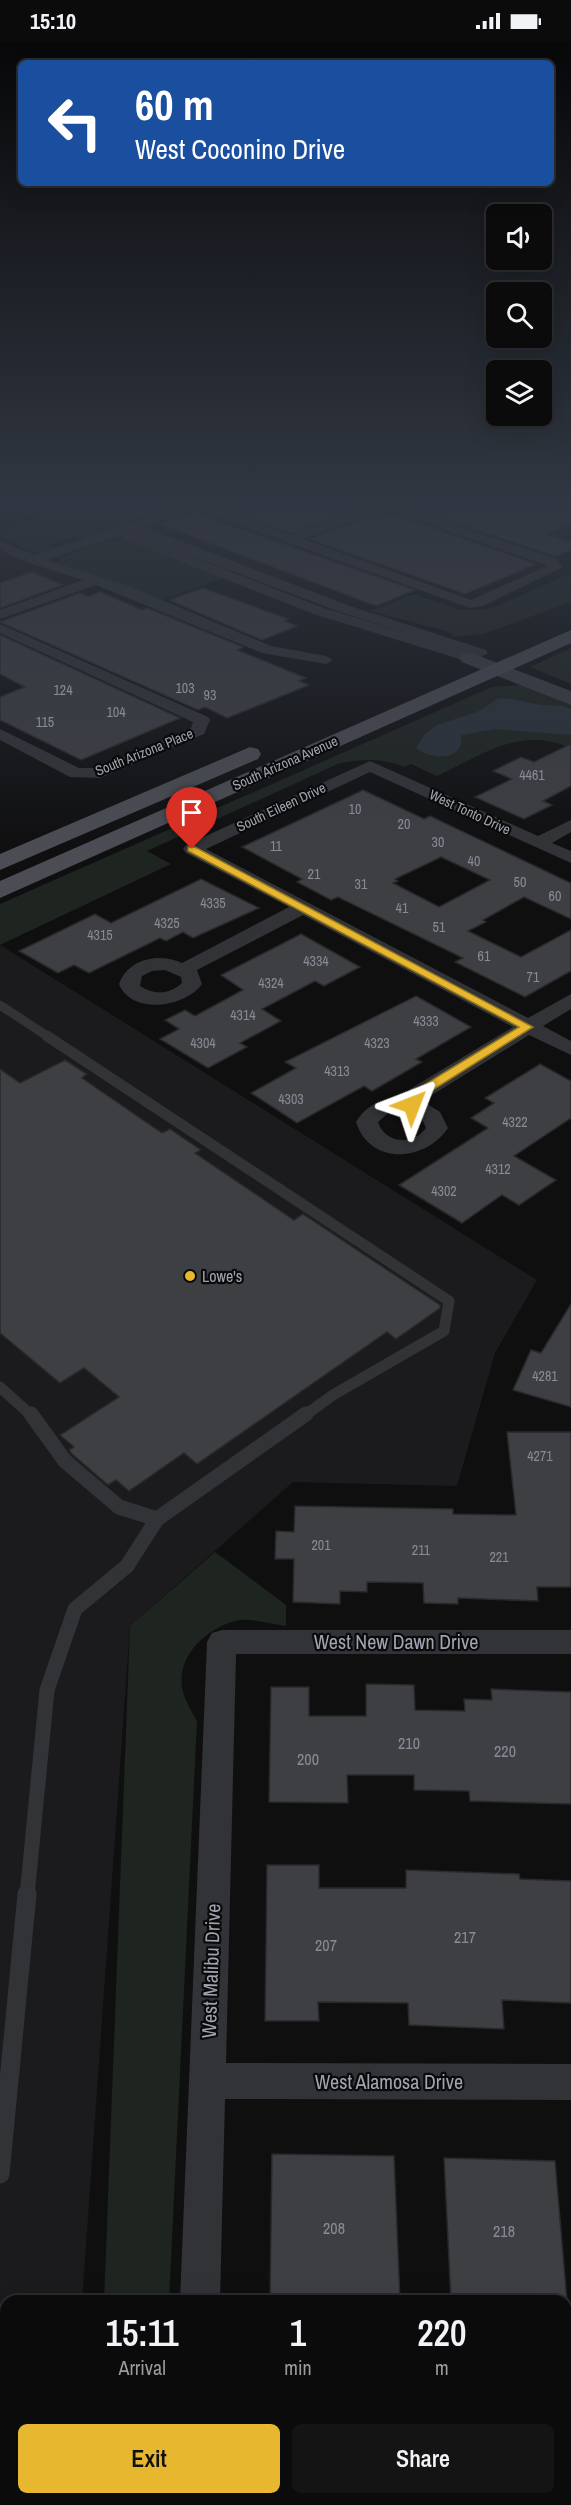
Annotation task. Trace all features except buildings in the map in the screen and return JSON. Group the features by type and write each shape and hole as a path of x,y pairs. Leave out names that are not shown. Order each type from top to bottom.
{"main road":[{"name":"South Arizona Avenue","path":"438,672 571,636"},
{"name":"South Arizona Avenue","path":"0,890 404,710 492,657"},
{"name":"South Arizona Avenue","path":"0,863 267,746"}],"street":[{"path":"194,620 267,650 326,660"},
{"path":"353,620 492,657 571,699"},
{"path":"379,620 492,657 571,688"},
{"name":"South Arizona Place","path":"0,628 202,720 200,729 100,773 87,775 76,773 0,734"},
{"name":"West Tonto Drive","path":"370,766 571,858"},
{"name":"South Eileen Drive","path":"302,908 192,849 370,766"},
{"path":"538,843 571,825"},
{"path":"185,969 302,908 571,1049"},
{"path":"412,1105 418,1094 571,1000"},
{"name":"West New Dawn Drive","path":"222,1642 571,1642"},
{"name":"West Malibu Drive","path":"200,2295 222,1642"},
{"name":"West Alamosa Drive","path":"207,2081 571,2082"}],"lane":[{"path":"0,1005 449,1301 444,1331 333,1395 157,1519 127,1566 75,1609 47,1690 0,2174"},
{"path":"0,1387 30,1413 65,1461 119,1507 157,1519"}],"shaded area":[{"path":"404,620 522,620 483,634 454,637 446,631"},
{"path":"571,648 571,684 530,667"},
{"path":"521,685 571,705 571,748 552,742 518,741 486,752 437,776 411,764 405,767 373,760 340,763 147,851 171,864 0,945 0,904 492,687"},
{"path":"499,698 571,709 571,735 495,729 461,735 458,750 445,756 430,755 416,748 425,734 437,725 477,712"},
{"path":"0,945 537,1280 495,1353 457,1486 293,1482 130,1626 82,2295 0,2295"},
{"path":"215,1552 286,1605 286,1626 240,1620 218,1628 207,1635 190,1653 182,1675 182,1687 186,1700 197,1721 169,2295 104,2295 130,1626"}],"place":[{"name":"Lowe's","path":"190,1276"}],"route":[{"path":"192,849 527,1027 418,1094 412,1105"}]}
